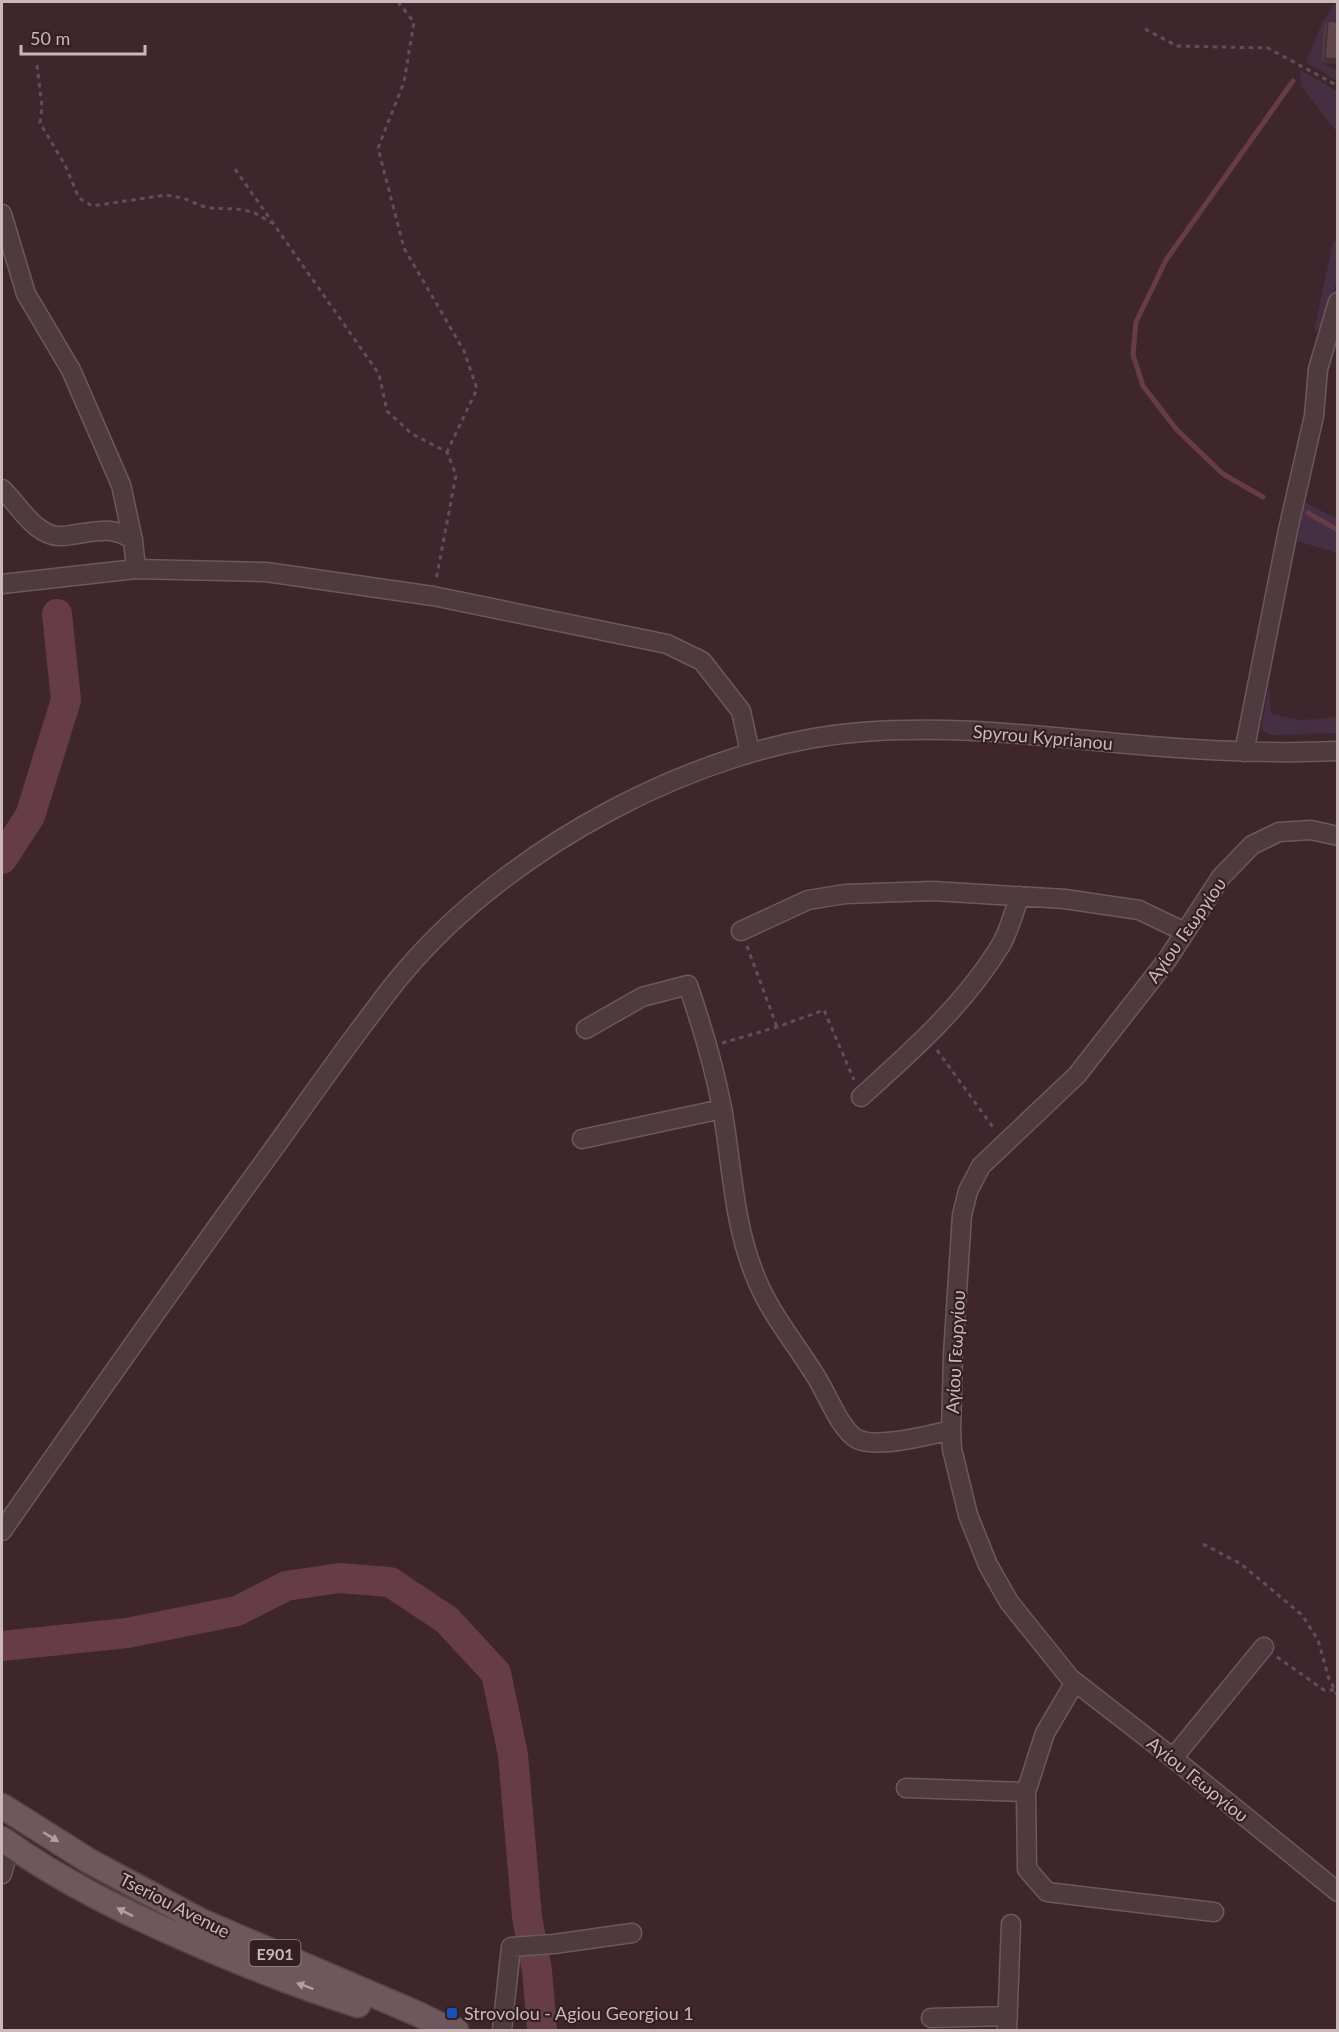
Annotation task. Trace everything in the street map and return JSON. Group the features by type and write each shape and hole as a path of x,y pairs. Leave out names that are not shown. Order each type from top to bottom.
{"main road":[{"name":"Tseriou Avenue","path":"2,1806 89,1861 201,1921 449,2028"},
{"path":"6,1842 67,1881 131,1915 236,1960 347,2002 449,2028"}],"street":[{"path":"2,214 26,294 71,370 121,485 133,540 136,569"},
{"path":"1244,752 1288,530 1314,416 1318,369 1336,310"},
{"path":"2,489 33,524 53,536 108,530 122,533 133,540"},
{"path":"2,585 136,569 266,572 433,596 667,644 702,661 741,711 750,752"},
{"name":"Spyrou Kyprianou","path":"2,1531 182,1275 349,1044 405,971 450,923 529,858 575,830 662,786 750,752 793,742 858,732 938,728 1244,752 1338,751"},
{"name":"Αγίου Γεωργίου","path":"1338,836 1311,830 1279,832 1252,845 1221,877 1167,960 1077,1074 981,1166 968,1191 962,1215 953,1355 951,1430 952,1449 968,1515 988,1565 1009,1602 1070,1678 1338,1892"},
{"path":"741,931 808,900 845,894 933,891 1065,899 1139,910 1185,932"},
{"path":"861,1097 960,1002 1000,946 1020,896"},
{"path":"586,1029 642,997 688,985 709,1047 722,1109 740,1231 754,1274 772,1312 816,1375 847,1431 857,1438 873,1443 921,1437 951,1430"},
{"path":"582,1139 722,1109"},
{"path":"1173,1758 1264,1647"},
{"path":"1075,1682 1045,1733 1026,1792 1027,1869 1047,1892 1214,1912"},
{"path":"906,1788 1026,1792"},
{"path":"2,1874 6,1842"},
{"path":"931,2018 1008,2023 1011,1924"},
{"path":"502,2031 512,1947 554,1944 632,1933"}],"path":[{"path":"398,2 414,22 404,82 378,148 404,248 464,351 477,389 447,452"},
{"path":"1145,29 1177,46 1268,48 1338,86"},
{"path":"37,65 42,107 40,123 65,165 79,198 92,206 166,195 183,198 207,208 253,212 274,224"},
{"path":"235,169 379,374 387,411 412,434 447,452 456,475 433,596"},
{"path":"741,931 777,1027"},
{"path":"709,1047 824,1010 861,1097"},
{"path":"927,1036 1004,1143"},
{"path":"1203,1544 1241,1564 1302,1615 1318,1640 1338,1696"},
{"path":"1264,1647 1324,1690 1334,1690"}],"shaded area":[{"path":"1336,2 1337,18 1334,23 1324,26 1321,62 1337,71 1337,81 1306,62 1322,23"},
{"path":"1300,70 1337,91 1337,132 1301,86"},
{"path":"1337,241 1337,281 1324,327 1314,331 1333,243"},
{"path":"1304,502 1337,519 1337,553 1297,541"},
{"path":"1269,685 1271,714 1301,720 1337,717 1337,733 1271,735 1261,729"}],"building":[{"path":"1328,21 1338,22 1338,59 1325,58"}],"waterway":[{"path":"1263,497 1223,474 1177,430 1143,386 1133,355 1136,322 1166,260 1293,81"},
{"path":"1308,513 1338,530"},
{"path":"2,859 30,816 66,700 57,614"},
{"path":"2,1646 127,1633 237,1611 286,1586 339,1578 390,1582 447,1620 496,1673 513,1755 527,1917 537,1970 542,2030"}],"place":[{"name":"Strovolou - Agiou Georgiou 1","path":"452,2013"}]}
